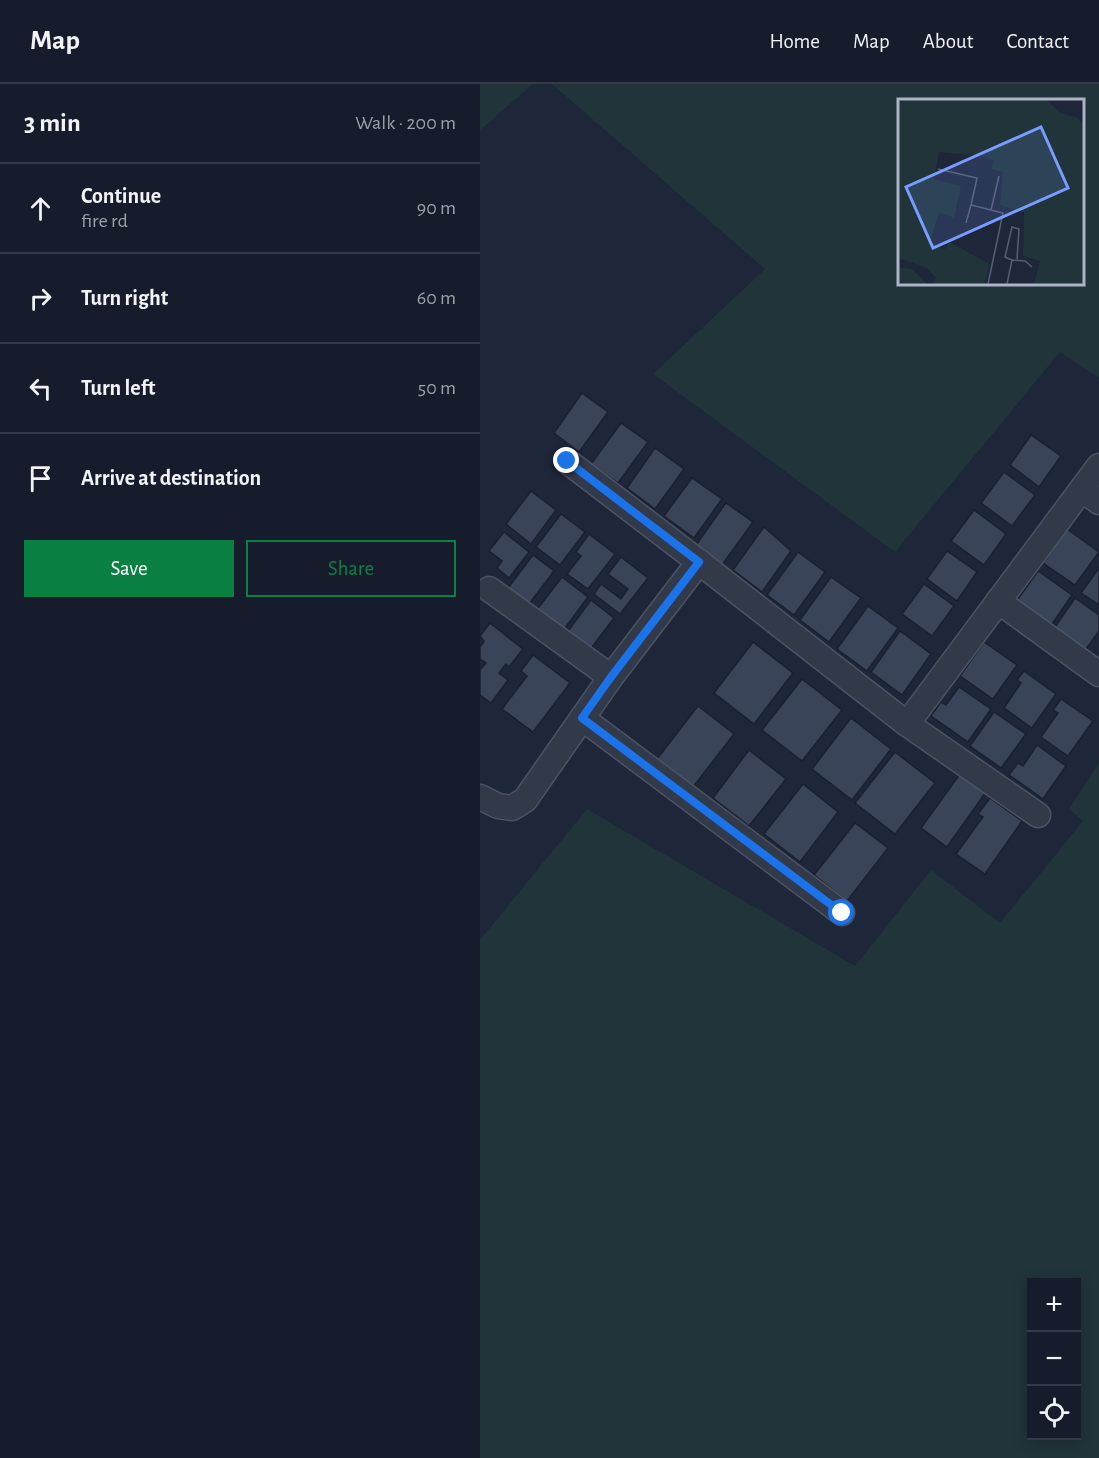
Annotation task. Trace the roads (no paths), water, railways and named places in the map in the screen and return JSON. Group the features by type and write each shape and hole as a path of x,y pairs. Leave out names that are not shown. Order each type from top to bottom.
{"street":[{"path":"567,461 907,724 1038,815"},
{"path":"907,724 999,601 1090,495 1099,465"},
{"path":"480,796 498,806 512,808 525,800 611,677 699,562"},
{"path":"489,589 611,677"},
{"path":"999,601 1099,675"},
{"path":"582,718 842,913"}]}
